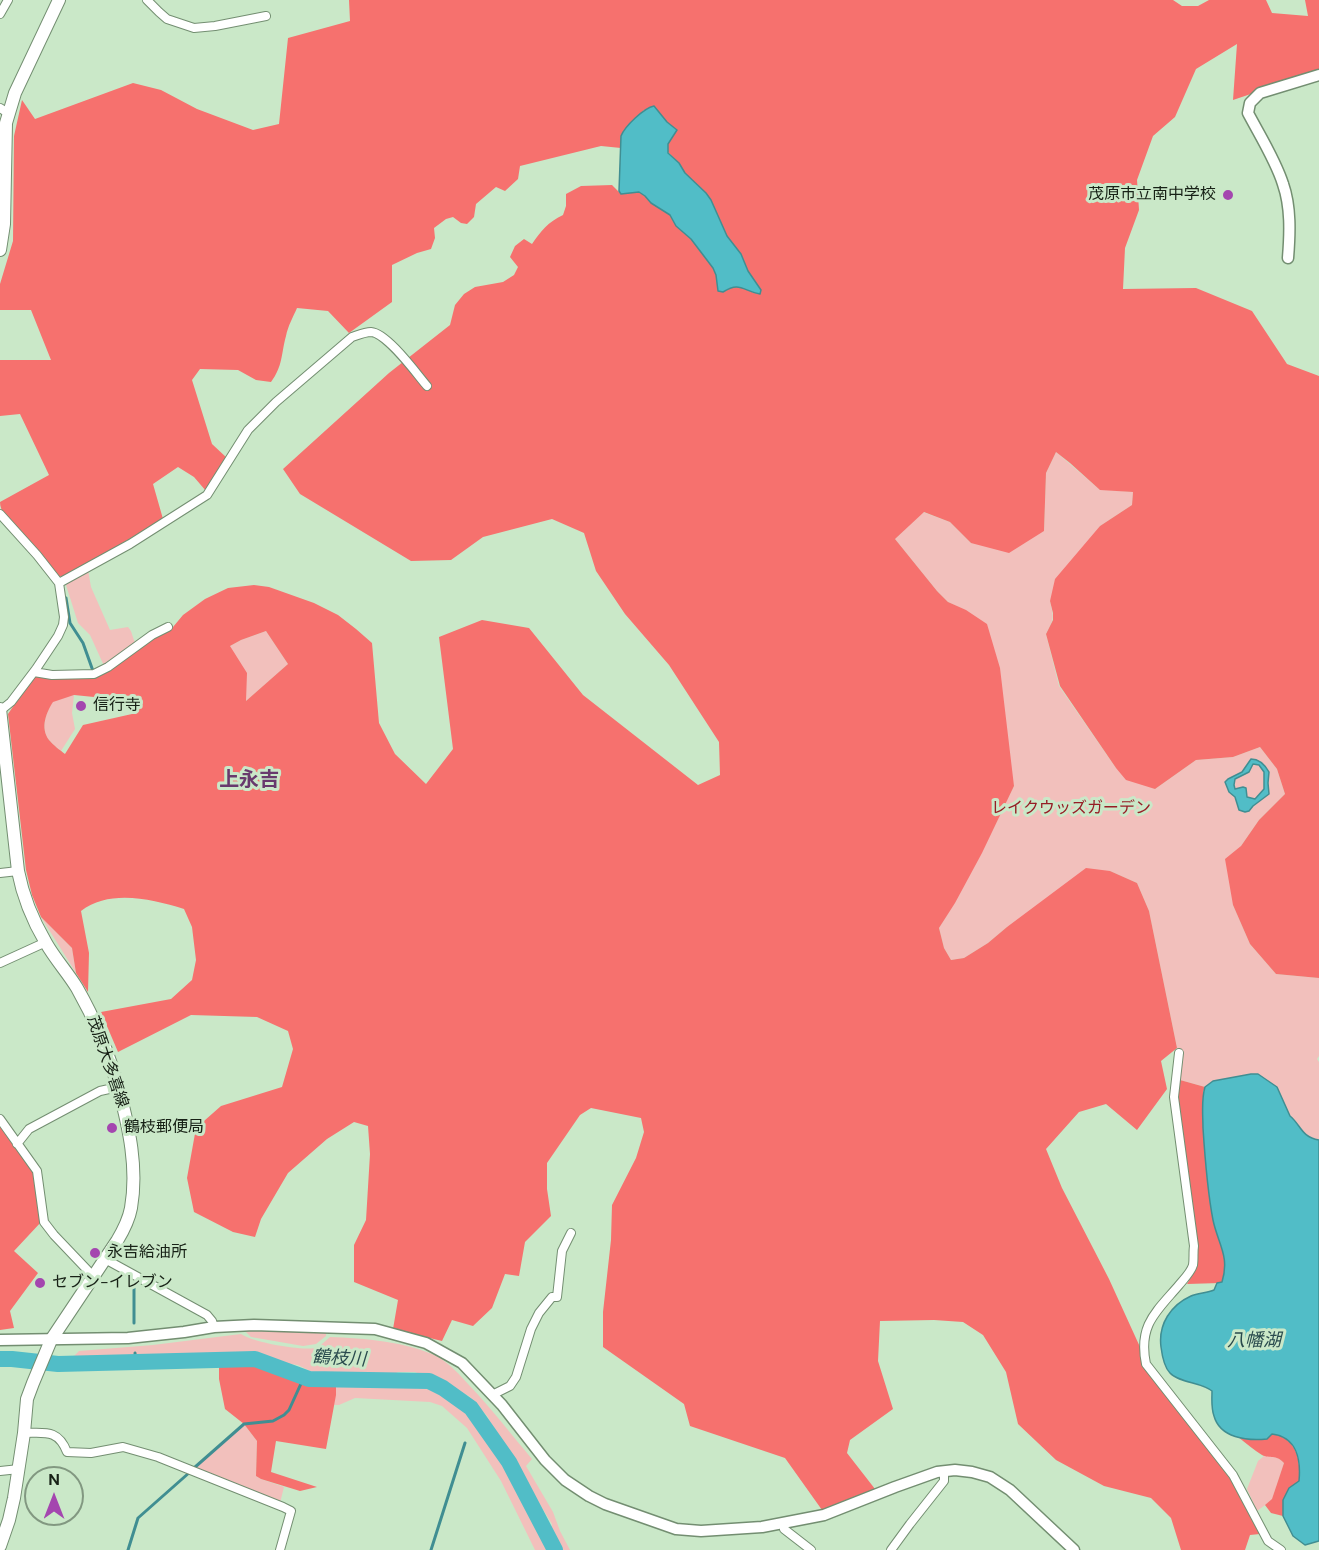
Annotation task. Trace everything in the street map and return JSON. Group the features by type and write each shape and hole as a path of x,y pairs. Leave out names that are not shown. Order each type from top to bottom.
{"main road":[{"path":"0,247 4,224 6,123 4,110 15,93 59,0"},
{"path":"1288,258 1290,234 1283,184 1248,113 1250,103 1260,93 1319,75"},
{"name":"茂原大多喜線","path":"0,710 3,773 22,891 46,942 76,985 91,1012 118,1087 133,1157 133,1195 131,1210 125,1226 49,1345 27,1399 19,1469 9,1520 0,1546"},
{"path":"0,1340 49,1345 214,1327 254,1325 375,1329 426,1343 462,1363 502,1405 545,1460 565,1480 589,1496 605,1504 676,1529 701,1531 762,1527 824,1515 937,1472 955,1470 990,1477 1010,1490 1074,1550"}],"street":[{"path":"0,14 8,0"},
{"path":"147,0 167,19 194,28 215,27 266,16"},
{"path":"59,583 130,544 207,495 248,430 276,402 352,338 372,332 383,336 427,386"},
{"path":"0,514 59,583 64,617 63,625 34,672 11,702 0,710"},
{"path":"34,672 52,675 94,674 108,668 152,635 168,627"},
{"path":"0,873 18,871"},
{"path":"0,963 46,942"},
{"path":"1179,1053 1174,1097 1194,1246 1192,1266 1187,1276 1156,1312 1148,1325 1143,1342 1146,1364 1233,1475 1268,1541 1281,1550"},
{"path":"17,1144 29,1129 100,1090 118,1087"},
{"path":"0,1119 37,1171 44,1222 94,1276"},
{"path":"492,1395 510,1386 516,1377 531,1329 539,1313 552,1297 557,1297 562,1251 571,1233"},
{"path":"105,1258 207,1316 214,1327"},
{"path":"24,1433 51,1434 63,1441 67,1452 91,1453 123,1447 158,1457 291,1511 280,1550"},
{"path":"0,1471 19,1469"},
{"path":"891,1550 944,1481 944,1472"},
{"path":"783,1523 784,1529 811,1550"}],"green space":[{"name":"レイクウッズガーデン","path":"1056,452 1099,489 1133,492 1132,505 1100,526 1050,601 1052,618 1046,634 1059,686 1116,768 1155,789 1196,760 1233,757 1260,747 1277,769 1285,794 1259,820 1241,846 1233,905 1250,944 1276,974 1319,978 1319,1056 1317,1059 1319,1062 1319,1140 1305,1133 1290,1116 1277,1087 1258,1074 1213,1081 1205,1087 1180,1080 1177,1048 1149,911 1137,883 1110,871 1007,927 988,943 964,958 951,960 944,948 939,928 1014,786 966,611 948,602 937,591 895,539 923,512 950,522 971,543 1044,531 1046,473"},
{"path":"88,570 91,587 110,630 128,627 136,644 105,668 90,635 78,623 66,585 69,580"},
{"path":"266,631 288,664 245,702 230,646"},
{"path":"74,695 72,713 75,729 61,751 46,735 45,720 53,701"},
{"path":"41,917 72,948 76,973"},
{"path":"244,1330 326,1332 326,1336 316,1344 303,1346 251,1337"},
{"path":"241,1334 266,1343 308,1349 321,1345 330,1337 371,1340 400,1344 438,1357 455,1370 532,1459 526,1466 553,1512 570,1550 558,1550 550,1536 552,1524 496,1431 492,1428 488,1417 469,1396 415,1372 363,1376 318,1375 298,1365 276,1362 254,1351 250,1355 136,1359 136,1353 134,1353 133,1359 68,1362 79,1351"},
{"path":"370,1382 429,1384 448,1393 467,1409 501,1455 552,1550 535,1550 501,1481 467,1428 442,1406 430,1402 355,1398 334,1405 336,1384"},
{"path":"244,1424 257,1441 256,1476 284,1487 280,1503 194,1468"},
{"path":"1264,1456 1275,1457 1284,1463 1272,1500 1257,1511 1247,1489 1258,1461"}],"shaded area":[{"path":"349,0 1173,0 1182,6 1198,6 1209,0 1266,0 1272,13 1308,16 1305,0 1319,0 1319,71 1233,100 1237,44 1196,69 1175,117 1153,136 1137,180 1139,210 1125,248 1123,289 1196,288 1252,311 1287,364 1319,376 1319,978 1276,974 1250,944 1233,905 1225,859 1241,846 1259,820 1285,794 1277,769 1260,747 1233,757 1196,760 1155,789 1126,780 1060,686 1046,634 1053,620 1050,601 1055,579 1100,526 1132,505 1133,492 1100,490 1056,452 1046,473 1044,531 1009,553 971,543 950,522 924,512 895,539 948,602 966,610 987,624 1000,668 1014,786 982,853 939,928 944,948 951,960 964,958 988,943 1086,868 1110,871 1137,883 1149,911 1177,1048 1161,1061 1167,1089 1137,1130 1106,1104 1079,1112 1046,1149 1062,1188 1109,1279 1140,1347 1143,1365 1212,1453 1251,1512 1260,1534 1250,1535 1245,1550 1181,1550 1171,1518 1151,1498 1104,1486 1056,1460 1018,1424 1006,1372 983,1335 963,1322 880,1321 878,1361 893,1409 850,1440 847,1453 875,1489 822,1510 785,1458 690,1426 684,1404 603,1347 603,1312 611,1240 612,1205 636,1158 644,1132 641,1118 591,1108 580,1115 547,1163 547,1189 551,1216 525,1242 519,1276 505,1274 492,1308 473,1326 452,1320 442,1341 393,1329 398,1300 354,1282 354,1245 366,1220 370,1154 368,1126 354,1122 327,1139 288,1173 261,1219 255,1237 233,1232 194,1212 187,1178 196,1128 221,1106 282,1087 293,1049 288,1031 257,1017 191,1015 118,1052 101,1012 171,999 192,980 196,960 192,927 184,909 145,899 118,898 92,904 81,911 89,953 88,992 76,973 72,948 41,917 32,895 26,870 8,714 35,674 93,676 141,644 173,627 183,615 205,599 228,588 254,585 269,587 314,603 338,615 372,643 379,723 395,754 426,784 453,749 439,637 482,620 529,628 583,695 698,785 720,775 719,742 669,665 625,614 596,571 584,533 552,519 483,537 451,560 411,561 300,494 283,469 389,373 450,325 455,305 464,294 475,287 503,282 514,275 518,267 510,257 515,246 524,239 532,244 545,227 563,215 566,194 581,186 612,185 621,194 639,192 670,215 676,226 691,239 713,268 718,291 723,292 730,288 740,287 761,293 741,254 727,236 711,200 668,152 668,144 677,130 644,110 625,131 621,148 601,146 520,166 518,179 505,191 496,187 476,204 474,217 467,224 453,217 434,228 435,238 431,249 392,265 392,302 349,333 328,311 297,308 287,332 280,365 271,382 256,380 238,370 200,369 192,380 212,444 227,458 206,491 194,477 178,467 153,484 163,519 65,577 57,576 40,553 10,523 1,509 0,502 49,475 20,414 0,416 0,360 51,360 31,310 0,310 0,284 13,241 14,136 22,100 35,119 133,83 161,90 197,109 253,130 279,124 288,38 350,21","holes":["266,631 288,664 246,701 247,673 230,646","74,695 124,700 132,714 83,725 65,754 49,740 44,726 53,702"]},
{"path":"1180,1080 1205,1087 1203,1092 1214,1223 1225,1258 1226,1270 1220,1283 1187,1284 1197,1267 1198,1248 1177,1093"},
{"path":"0,1122 34,1172 42,1221 14,1251 38,1273 10,1311 14,1328 0,1330"},
{"path":"219,1362 253,1362 306,1380 336,1384 326,1449 276,1441 271,1472 317,1487 300,1491 256,1476 257,1441 244,1424 225,1409 219,1379"},
{"path":"1272,1434 1280,1436 1292,1445 1299,1465 1299,1481 1285,1496 1283,1516 1271,1513 1265,1505 1272,1499 1284,1463 1276,1458 1262,1455 1238,1437 1267,1439"}],"water":[{"path":"654,106 677,130 668,144 668,153 711,200 727,236 741,254 748,271 761,290 760,294 738,287 723,292 718,291 713,268 691,239 676,226 670,215 639,192 621,194 619,191 621,136 635,118"},
{"path":"1251,759 1262,763 1269,772 1269,794 1245,812 1239,810 1235,797 1229,792 1225,782 1242,772","holes":["1253,764 1259,765 1264,772 1264,789 1255,799 1247,797 1246,788 1235,789 1234,785 1235,779 1249,772"]},
{"name":"八幡湖","path":"1258,1074 1277,1087 1290,1116 1308,1136 1319,1140 1319,1541 1305,1545 1293,1536 1283,1516 1283,1500 1289,1488 1299,1481 1298,1458 1292,1445 1280,1436 1272,1434 1267,1439 1251,1439 1235,1436 1222,1429 1213,1413 1212,1391 1179,1379 1170,1373 1161,1347 1164,1323 1172,1310 1191,1296 1214,1290 1217,1283 1222,1282 1224,1273 1224,1257 1213,1220 1206,1174 1203,1128 1205,1087 1213,1081"}],"waterway":[{"path":"66,598 70,623 83,643 93,671"},
{"path":"134,1284 134,1323"},
{"path":"135,1353 136,1362"},
{"name":"鶴枝川","path":"0,1359 58,1364 255,1359 309,1379 429,1381 471,1408 509,1462 555,1550"},
{"path":"194,1468 244,1424 273,1421 284,1415 289,1410 304,1377"},
{"path":"431,1550 465,1443"},
{"path":"128,1550 138,1518 190,1472"}],"place":[{"name":"茂原市立南中学校","path":"1228,195"},
{"name":"信行寺","path":"81,706"},
{"name":"鶴枝郵便局","path":"112,1128"},
{"name":"永吉給油所","path":"95,1253"},
{"name":"セブン-イレブン","path":"40,1283"}],"district":[{"name":"上永吉","path":"249,781"}]}
